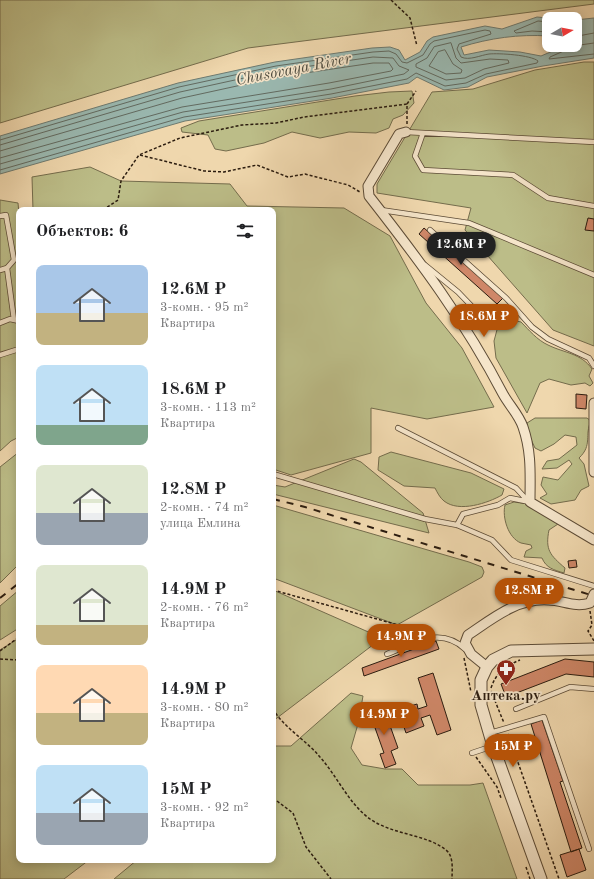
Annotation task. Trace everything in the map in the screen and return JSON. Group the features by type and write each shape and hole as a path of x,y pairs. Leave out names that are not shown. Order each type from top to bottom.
{"street":[{"path":"406,132 399,134 368,186 368,196 419,261 463,322 504,397 523,425 530,454 530,502 594,540"},
{"path":"594,403 594,472"},
{"path":"487,667 467,656 466,643 468,635 515,605 533,600 549,600 577,606 590,603 594,594"},
{"path":"541,879 493,746 480,695 481,680 487,667 501,655 511,651 594,649"}],"lane":[{"path":"406,132 594,142"},
{"path":"423,133 416,156 423,170 513,175 548,198 594,206"},
{"path":"379,210 468,223 594,275"},
{"path":"0,216 6,215 14,260 7,268 0,270"},
{"path":"430,230 513,307 532,327 548,339 589,358 594,366"},
{"path":"419,261 458,292 483,318 494,321 513,307"},
{"path":"7,268 16,316"},
{"path":"0,323 10,319 16,321"},
{"path":"0,355 16,350"},
{"path":"398,428 516,488 530,502"},
{"path":"276,475 424,519 457,525 492,540 511,560 594,586"},
{"path":"457,525 463,514 498,505 510,498 530,502"},
{"path":"387,654 427,639 441,636 454,640 467,656"},
{"path":"516,709 570,687 594,689"},
{"path":"490,733 506,727 544,717 589,849"},
{"path":"472,753 493,746"}],"path":[{"path":"391,0 410,18 417,46"},
{"path":"406,132 407,104 416,91"},
{"path":"107,207 118,200 121,182 139,155 180,138 242,125 276,123 304,117 358,109 407,104"},
{"path":"139,155 204,171 224,172 257,165 271,169 288,177 305,174 348,185 368,196"},
{"path":"276,591 441,636"},
{"path":"590,603 592,622 588,631 594,641"},
{"path":"0,651 16,639"},
{"path":"467,656 472,693"},
{"path":"0,659 16,660"},
{"path":"524,659 512,663 500,671 494,679 490,689 506,727 559,879"},
{"path":"276,714 320,757 352,799 369,818 385,828 428,841 447,851 452,861 452,879"},
{"path":"472,753 479,760 492,780 502,800"},
{"path":"276,800 293,813 306,847 331,879"},
{"path":"525,862 530,879"}],"green space":[{"path":"0,0 594,0 594,4 248,48 0,123"},
{"path":"584,62 594,62 594,346 553,330 465,230 471,208 377,193 377,184 432,92 473,89 535,70"},
{"path":"412,91 414,103 403,115 393,119 389,128 376,133 349,132 320,138 292,132 264,143 226,151 215,149 208,135 182,132 181,128 199,121 355,96"},
{"path":"90,167 121,181 230,184 247,206 344,208 390,236 426,303 462,348 494,407 427,419 371,408 371,453 291,475 276,470 276,207 33,207 32,177"},
{"path":"0,200 18,203 18,207 16,207 16,438 0,451"},
{"path":"512,320 521,322 533,335 544,343 577,356 583,360 592,369 589,376 593,383 590,386 585,383 571,385 549,379 540,383 527,413 496,358 494,341 498,326"},
{"path":"535,418 587,418 591,421 586,449 579,458 584,464 589,486 581,490 575,500 551,504 540,498 547,494 541,485 543,477 558,480 572,464 569,460 557,468 542,469 547,461 559,459 577,445 576,437 565,435 554,444 541,451 535,448 528,433 527,423"},
{"path":"391,452 471,473 504,489 502,495 473,506 450,505 443,500 435,488 404,486 378,470 379,457"},
{"path":"16,454 16,567 0,583 0,467"},
{"path":"354,459 361,462 423,513 429,533 276,495 276,486 285,487"},
{"path":"514,502 528,504 558,524 549,530 548,547 552,556 565,568 564,573 554,570 548,566 542,558 524,557 526,551 532,548 531,545 521,543 516,540 509,532 505,521 505,505"},
{"path":"276,506 482,567 484,572 482,577 397,625 276,579"},
{"path":"276,591 382,638 276,719"},
{"path":"16,593 16,630 0,640 0,606"},
{"path":"16,640 16,863 85,863 64,879 0,879 0,650"},
{"path":"351,693 363,696 358,724 351,748 362,765 385,769 402,769 418,785 470,785 483,783 517,879 114,879 133,863 276,863 276,746 291,746"}],"water":[{"name":"Chusovaya River","path":"537,17 542,17 542,36 516,36 483,41 461,47 464,55 489,50 520,52 541,56 550,52 582,52 582,19 594,18 594,58 487,77 468,87 444,90 417,77 409,83 332,98 185,121 0,174 0,136 178,83 275,62 372,48 390,47 399,50 405,60 420,52 427,41 433,37 485,26 502,29"}],"building":[{"path":"588,218 594,219 594,231 585,230"},
{"path":"424,228 503,298 497,304 419,234"},
{"path":"576,394 587,395 586,409 576,408"},
{"path":"576,560 577,567 569,568 568,561"},
{"path":"436,641 439,649 364,676 362,668"},
{"path":"565,659 594,662 594,677 566,674 506,697 501,684"},
{"path":"433,673 451,730 437,735 430,715 421,718 424,726 406,733 398,710 417,704 418,709 427,706 418,678"},
{"path":"383,706 398,748 391,751 396,764 385,768 380,754 384,753 369,711"},
{"path":"542,720 563,781 560,782 582,848 571,852 531,724"},
{"path":"579,849 586,870 567,877 560,855"}],"railway":[{"path":"276,500 305,507 594,596"},
{"path":"0,598 16,585"}],"place":[{"name":"Аптека.ру","path":"506,686"}]}
